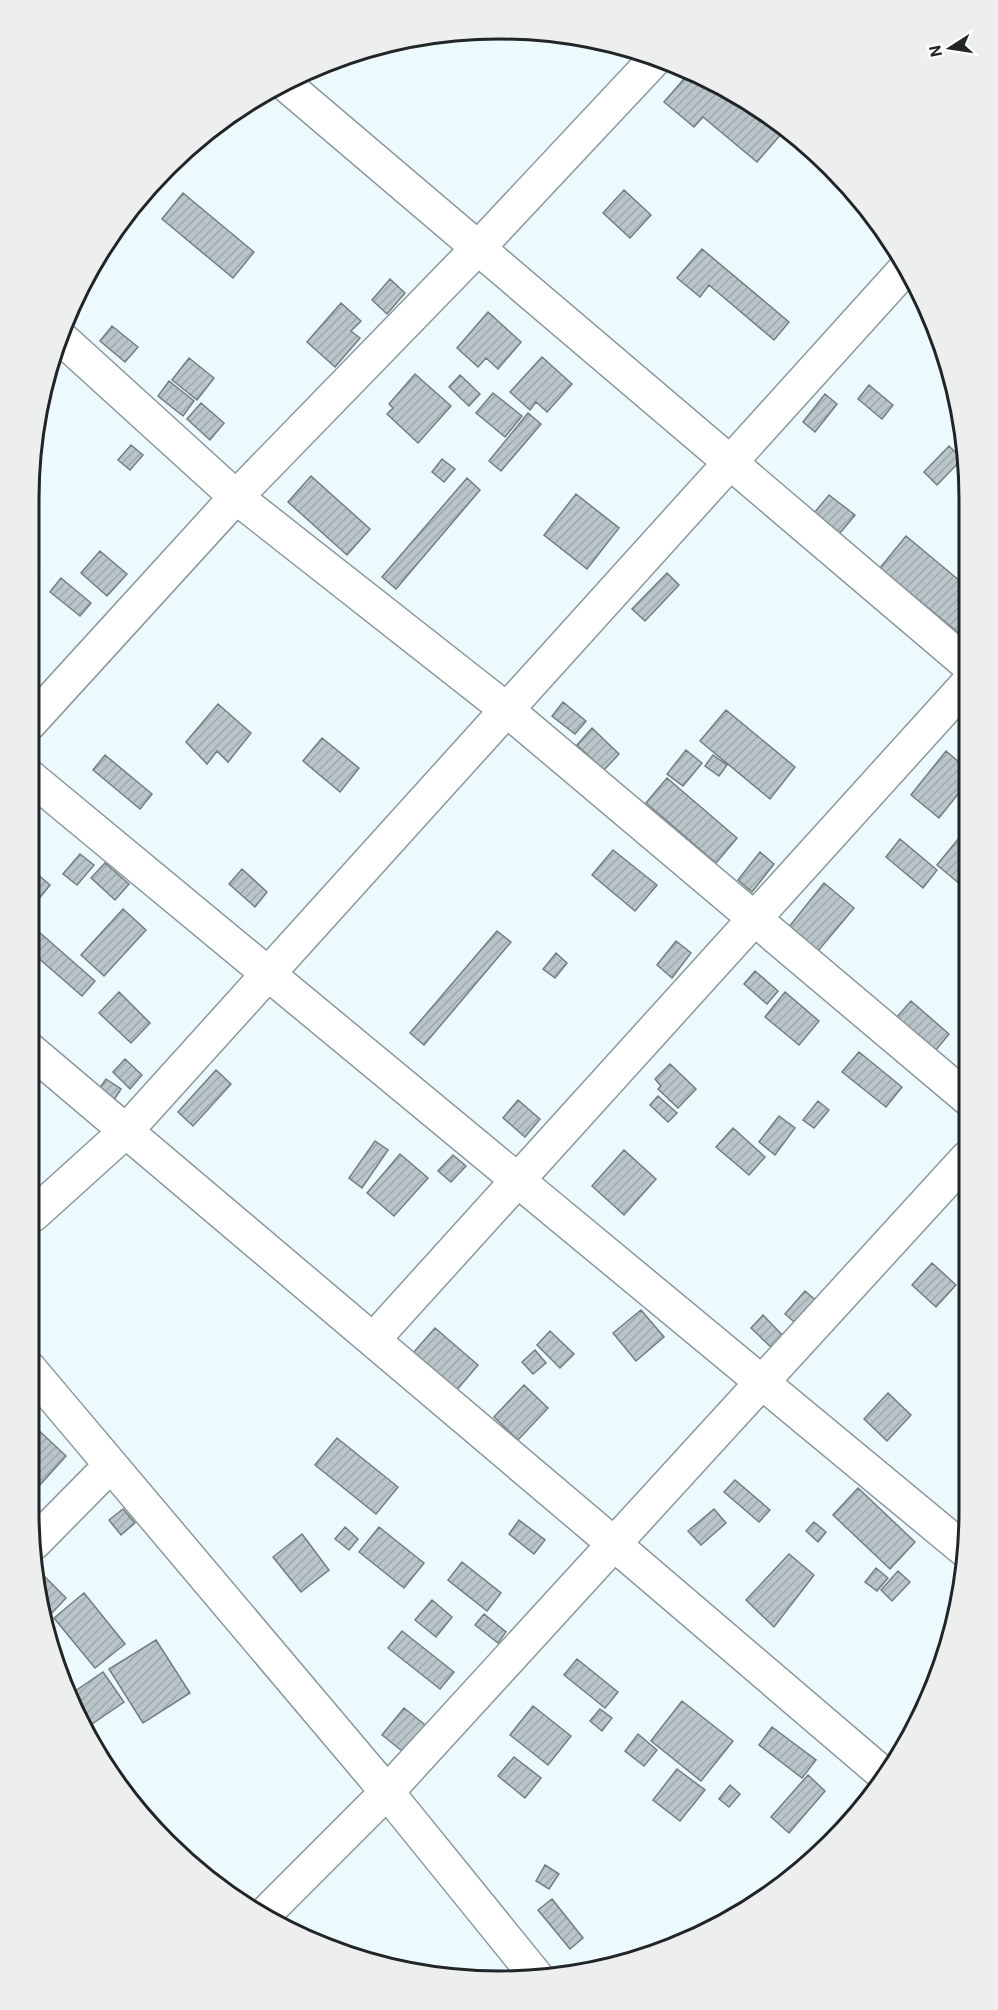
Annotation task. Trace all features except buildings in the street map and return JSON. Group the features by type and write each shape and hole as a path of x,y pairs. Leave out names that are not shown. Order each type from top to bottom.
{"street":[{"path":"39,713 236,497 478,248 650,64"},
{"path":"292,88 959,657"},
{"path":"39,1210 126,1131 900,274"},
{"path":"66,343 236,497 507,710 959,1091"},
{"path":"373,1340 959,693"},
{"path":"39,784 958,1544"},
{"path":"39,1057 879,1770"},
{"path":"270,1909 387,1792 959,1168"},
{"path":"39,1380 387,1792 531,1970"},
{"path":"40,1537 111,1465"}]}
